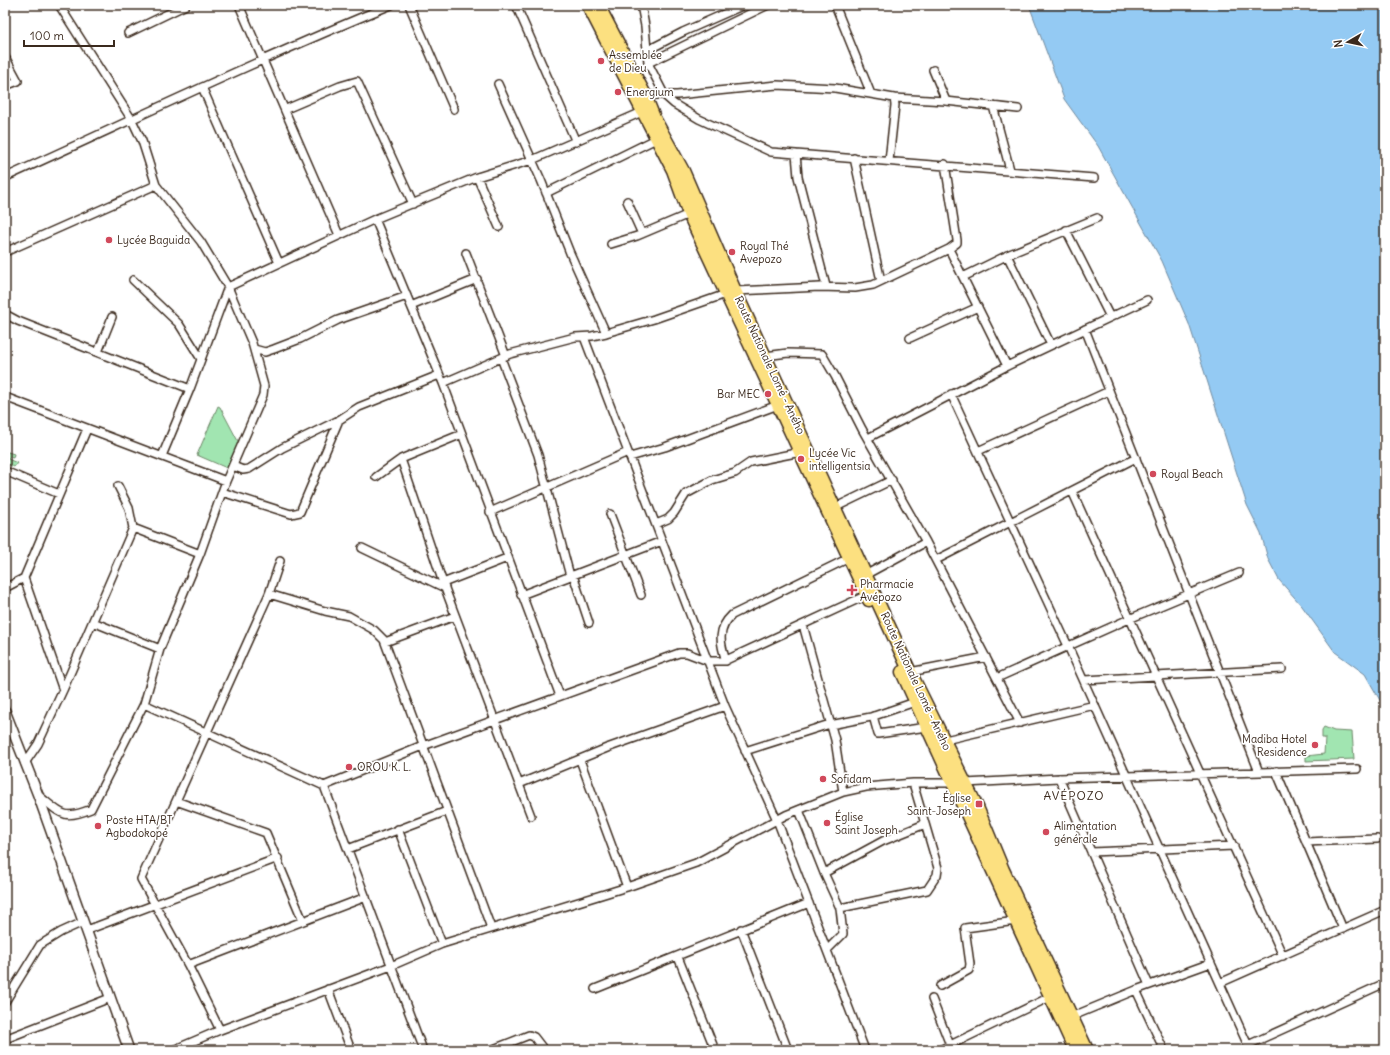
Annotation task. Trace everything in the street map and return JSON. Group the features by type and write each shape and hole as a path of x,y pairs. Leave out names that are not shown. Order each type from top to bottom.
{"highway":[{"path":"588,5 639,91"},
{"path":"598,5 627,60 639,91"},
{"name":"Route Nationale Lomé - Aného","path":"639,91 642,112 673,170 689,214 765,356 867,574 910,672 965,783 1003,870 1073,1016 1087,1050"},
{"name":"Route Nationale Lomé - Aného","path":"639,91 683,170 731,292 778,405 867,595 1075,1050"}],"street":[{"path":"38,795 64,816 72,816 91,809 144,704 160,650 200,554 226,481 264,391 262,376 248,330 228,287 201,242 156,185 142,141 132,120 59,5"},
{"path":"128,33 186,5"},
{"path":"240,5 286,109 339,236"},
{"path":"5,186 6,176 132,120 263,59 391,5"},
{"path":"409,5 454,109"},
{"path":"516,5 576,142"},
{"path":"641,5 646,26 646,51 648,63 665,96 684,111 771,152 945,164 1094,178"},
{"path":"646,51 683,32 744,5"},
{"path":"648,63 768,5"},
{"path":"835,5 871,94"},
{"path":"5,58 18,81 5,86"},
{"path":"933,70 946,101"},
{"path":"286,109 340,86 358,82 413,204"},
{"path":"498,84 606,333"},
{"path":"639,91 665,96 777,85 819,87 894,98 946,101 1018,109"},
{"path":"202,87 279,263"},
{"path":"889,160 896,105 894,98"},
{"path":"993,106 1010,170"},
{"path":"162,456 190,389 228,287 375,220 477,177 532,160 642,112"},
{"path":"546,193 656,139"},
{"path":"796,154 798,177 826,286"},
{"path":"854,158 881,281"},
{"path":"443,383 503,357 575,338 606,333 654,319 731,292 826,286 864,287 881,281 950,249 957,243 945,164"},
{"path":"477,177 499,227"},
{"path":"5,252 156,185"},
{"path":"627,201 642,234"},
{"path":"611,244 642,234 689,214"},
{"path":"963,277 1066,230 1097,218"},
{"path":"375,220 443,383 507,558 560,696"},
{"path":"1066,230 1110,317"},
{"path":"950,249 1007,366"},
{"path":"466,253 477,279 538,454 572,576 588,623"},
{"path":"1007,256 1051,345"},
{"path":"411,306 477,279"},
{"path":"133,280 179,324 201,359"},
{"path":"254,349 265,352 300,340 338,320 407,296"},
{"path":"868,438 1007,366 1147,300"},
{"path":"910,338 978,307"},
{"path":"5,314 18,322 190,389"},
{"path":"98,352 112,317"},
{"path":"1084,329 1259,772"},
{"path":"584,337 724,706 777,820 865,1050"},
{"path":"765,356 788,352 822,354 936,560 1020,723"},
{"path":"233,466 243,470 249,469 292,443 339,420 366,404 439,376"},
{"path":"978,451 1109,391"},
{"path":"951,394 1084,680 1249,1047 1385,983"},
{"path":"5,397 226,481"},
{"path":"490,512 547,487 629,455 665,447 778,405"},
{"path":"222,492 291,514 300,512 339,420"},
{"path":"5,588 24,578 87,429"},
{"path":"376,477 401,459 462,434"},
{"path":"656,524 668,519 674,513 686,494 712,480 735,473 751,462 801,452"},
{"path":"936,560 1136,458"},
{"path":"401,459 455,616 531,816"},
{"path":"5,471 59,494"},
{"path":"836,507 892,480"},
{"path":"25,763 38,744 64,690 133,528 129,508 118,486"},
{"path":"1072,491 1283,956"},
{"path":"610,514 627,555 641,595"},
{"path":"133,528 200,554"},
{"path":"521,594 662,541"},
{"path":"867,574 926,542"},
{"path":"362,548 444,585 507,558"},
{"path":"726,661 720,643 721,630 726,620 732,615 849,558"},
{"path":"220,1030 188,965 141,879 269,594 280,561"},
{"path":"997,678 1129,619 1239,573"},
{"path":"24,578 64,690"},
{"path":"269,594 325,611 349,616 374,630 385,642 491,928"},
{"path":"324,786 495,719 679,653 687,653 708,661 726,661 867,595"},
{"path":"385,642 455,616"},
{"path":"93,622 160,650"},
{"path":"803,625 834,740 843,792"},
{"path":"910,672 986,657"},
{"path":"1084,680 1282,669"},
{"path":"745,752 830,725 873,716 915,702"},
{"path":"144,704 324,786 423,1050"},
{"path":"945,740 1095,705"},
{"path":"519,784 607,748 724,706"},
{"path":"5,711 38,795 128,1050"},
{"path":"873,716 878,734 927,727"},
{"path":"580,760 627,887"},
{"path":"174,1050 220,1030 391,966 442,944 627,887 696,863 777,820 843,792 913,783 965,783 1058,778 1357,769"},
{"path":"1276,771 1342,929"},
{"path":"1058,778 1149,985"},
{"path":"840,908 927,890 937,875 938,868 913,783"},
{"path":"176,801 263,831 269,837 303,921"},
{"path":"798,810 840,908 842,934 827,950"},
{"path":"348,849 447,811"},
{"path":"824,873 883,841 925,824"},
{"path":"398,829 442,944"},
{"path":"1306,842 1377,839"},
{"path":"1091,852 1234,846"},
{"path":"5,1002 40,945 60,932 85,926 154,904 278,858"},
{"path":"188,965 366,897"},
{"path":"595,989 651,965 678,956 741,929 809,903"},
{"path":"1220,983 1385,910"},
{"path":"940,986 969,970 970,967 965,928 1016,921"},
{"path":"741,929 788,1050"},
{"path":"678,956 715,1050"},
{"path":"1073,1016 1149,985 1211,963"},
{"path":"328,989 350,1050"},
{"path":"1136,990 1164,1050"},
{"path":"942,1049 1050,996"},
{"path":"5,1039 110,998"},
{"path":"932,999 950,1045"},
{"path":"492,1050 528,1036 534,1037 544,1050"}],"green space":[{"path":"218,406 220,407 239,443 229,469 197,455"},
{"path":"5,451 14,454 13,458 9,457 8,459 17,463 14,467 5,463"},
{"path":"1324,727 1334,731 1352,732 1354,759 1306,761 1306,756 1324,754 1325,738 1322,738 1322,730"}],"water":[{"path":"1029,5 1385,5 1385,709 1365,674 1335,652 1302,606 1279,580 1268,559 1261,533 1247,505 1189,324 1162,261 1098,146 1064,99"}],"place":[{"name":"Assemblée de Dieu","path":"601,61"},
{"name":"Energium","path":"618,92"},
{"name":"Lycée Baguida","path":"109,240"},
{"name":"Royal Thé Avepozo","path":"732,252"},
{"name":"Bar MEC","path":"768,394"},
{"name":"Lycée Vic intelligentsia","path":"801,459"},
{"name":"Royal Beach","path":"1153,474"},
{"name":"Pharmacie Avépozo","path":"852,590"},
{"name":"Madiba Hotel Residence","path":"1315,745"},
{"name":"OROU K. L.","path":"349,767"},
{"name":"Sofidam","path":"823,779"},
{"name":"Église Saint-Joseph","path":"979,804"},
{"name":"Église Saint Joseph","path":"827,823"},
{"name":"Poste HTA/BT Agbodokopé","path":"98,826"},
{"name":"Alimentation générale","path":"1046,832"}],"district":[{"name":"AVÉPOZO","path":"1074,795"}]}
